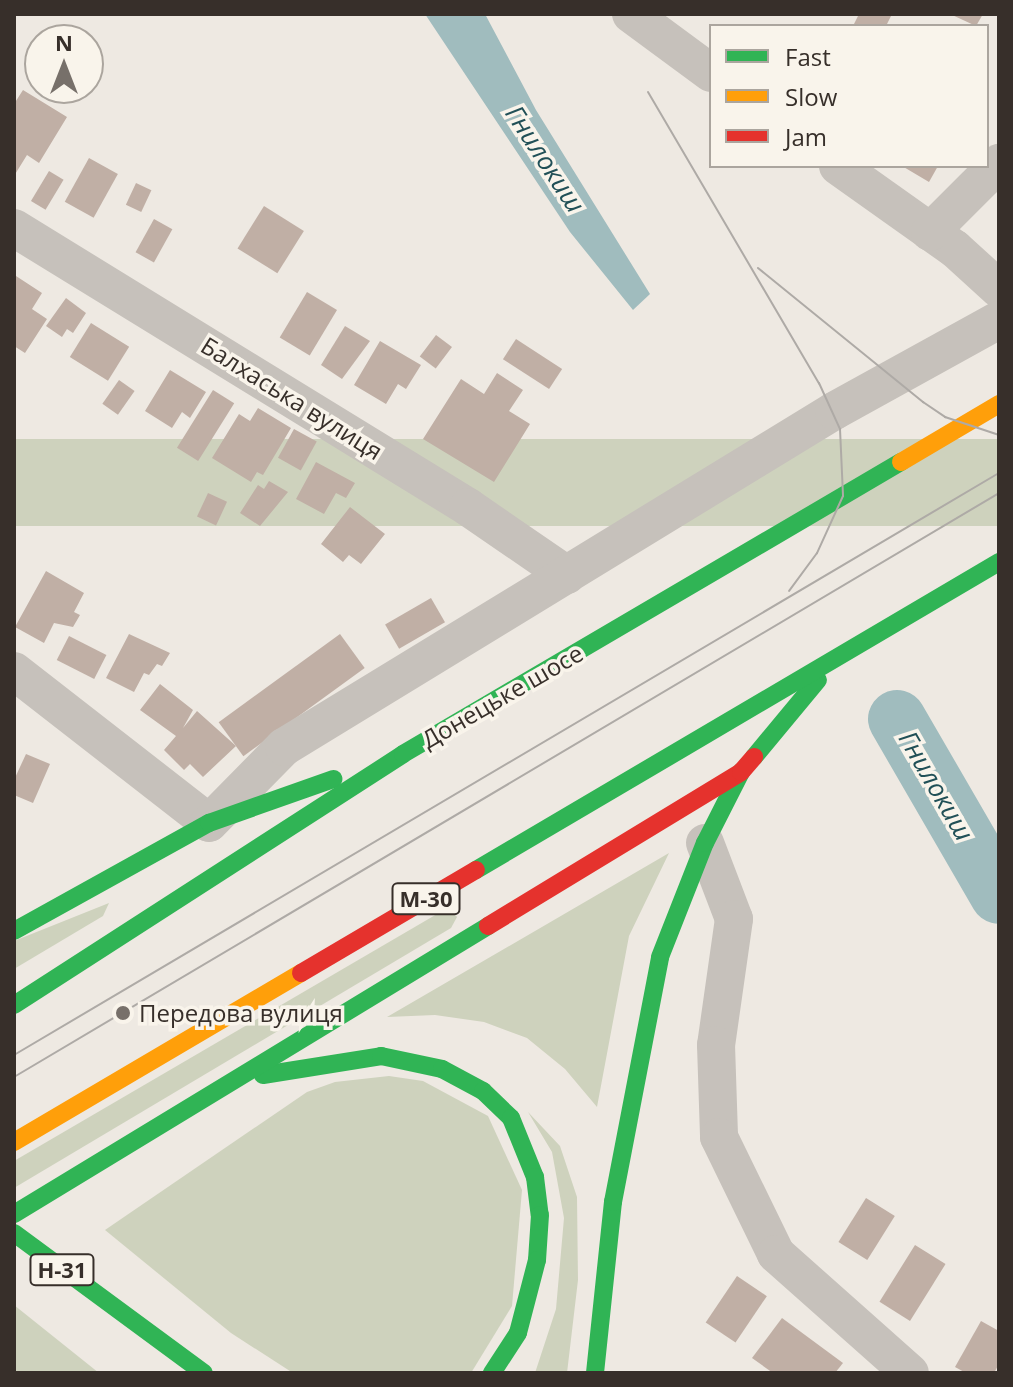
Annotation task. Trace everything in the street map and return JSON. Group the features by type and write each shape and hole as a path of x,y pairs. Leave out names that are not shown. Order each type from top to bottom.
{"main road":[{"name":"Донецьке шосе","path":"14,1005 403,754 999,404"},
{"name":"М-30","path":"14,1142 998,565"},
{"path":"595,1373 611,1216 642,1033 660,957 705,843 741,772 837,657"},
{"path":"14,931 209,823 403,754"},
{"path":"14,1214 741,772"},
{"path":"226,1084 331,1060 381,1056 442,1069 483,1091 511,1118 535,1177 537,1260 518,1333 492,1373"},
{"name":"Н-31","path":"14,1233 110,1307 204,1373"}],"street":[{"path":"631,14 709,72"},
{"path":"930,232 999,163"},
{"path":"841,168 930,232 999,289"},
{"name":"Балхаська вулиця","path":"14,228 468,507 567,575"},
{"path":"14,671 209,823 284,747 834,411 999,320"},
{"path":"705,843 734,919 716,1045 719,1137 776,1254 910,1373"}],"green space":[{"path":"14,439 999,439 999,526 14,526"},
{"path":"669,853 629,936 597,1107 565,1069 527,1038 484,1022 435,1015 387,1017"},
{"path":"109,903 103,916 14,969 14,941"},
{"path":"449,907 457,917 451,928 14,1188 14,1161"},
{"path":"389,1076 423,1081 488,1116 522,1190 512,1306 471,1373 293,1373 231,1333 105,1230 307,1092 335,1082"},
{"path":"528,1112 560,1146 577,1197 578,1280 567,1373 535,1373 556,1309 564,1218 552,1152"},
{"path":"14,1305 99,1373 14,1373"}],"water":[{"path":"425,14 485,14 536,110 650,294 633,310 570,232"}],"building":[{"path":"859,14 891,16 887,24 854,24"},
{"path":"950,14 983,14 977,24"},
{"path":"23,90 24,104 46,104 67,117 39,163 27,155 14,176 14,104"},
{"path":"89,158 118,174 94,218 65,202"},
{"path":"905,168 937,168 929,182"},
{"path":"49,171 64,180 46,210 31,201"},
{"path":"136,183 151,190 141,212 126,205"},
{"path":"264,206 304,231 277,273 238,248"},
{"path":"154,219 172,229 154,262 136,252"},
{"path":"16,276 42,293 32,309 47,319 25,353 14,346"},
{"path":"307,292 337,310 310,355 280,337"},
{"path":"66,298 86,313 73,333 67,329 62,337 46,326"},
{"path":"91,323 129,347 108,381 70,357"},
{"path":"345,326 370,341 342,379 321,365"},
{"path":"436,335 452,347 436,369 420,357"},
{"path":"516,339 562,369 549,389 503,359"},
{"path":"380,341 421,365 406,389 398,384 386,404 354,385"},
{"path":"170,370 206,392 190,418 182,412 172,428 145,411"},
{"path":"497,373 523,390 509,411 530,424 494,482 423,439 461,379 484,394"},
{"path":"119,380 135,391 118,415 102,404"},
{"path":"213,390 234,403 198,461 177,448"},
{"path":"258,408 291,428 263,475 257,472 251,482 212,458 239,414 250,421"},
{"path":"294,429 317,442 301,470 278,458"},
{"path":"316,462 355,483 346,498 336,493 324,514 296,499"},
{"path":"269,481 288,492 260,526 240,513 258,485 264,489"},
{"path":"208,493 227,502 216,525 197,517"},
{"path":"350,507 385,534 361,564 349,555 343,562 321,544"},
{"path":"46,571 84,593 74,612 80,615 73,627 54,623 44,643 15,627"},
{"path":"431,598 445,622 399,649 385,624"},
{"path":"129,634 170,653 162,666 157,664 149,675 144,673 134,692 106,678"},
{"path":"340,634 365,668 243,756 219,722"},
{"path":"69,636 106,655 94,679 57,660"},
{"path":"160,684 193,710 183,728 197,711 236,746 203,777 190,764 184,770 164,750 176,736 140,710"},
{"path":"26,754 50,764 33,803 14,795 14,780"},
{"path":"866,1198 895,1216 867,1260 838,1242"},
{"path":"915,1245 946,1264 910,1321 879,1302"},
{"path":"737,1276 767,1296 736,1343 706,1322"},
{"path":"782,1318 843,1363 835,1373 773,1373 752,1358"},
{"path":"981,1321 999,1331 999,1364 994,1373 966,1373 955,1367"}],"waterway":[{"name":"Гнилокиш","path":"897,719 999,895"}],"tram line":[{"path":"648,92 819,383 840,429 843,496 817,553 789,591"},
{"path":"758,268 923,402 945,417 999,435"},
{"path":"14,1055 999,473"},
{"path":"14,1077 999,493"}],"traffic: fast":[{"path":"14,1005 403,754 901,462"},
{"path":"476,870 999,562"},
{"path":"754,757 818,680"},
{"path":"595,1373 613,1202 660,957 705,843 741,772"},
{"path":"14,931 209,823 333,779"},
{"path":"14,1214 488,926"},
{"path":"263,1075 381,1056 442,1069 483,1091 511,1118 535,1177 540,1215 537,1260 518,1333 492,1373"},
{"path":"14,1233 204,1373"}],"traffic: slow":[{"path":"901,462 999,404"},
{"path":"14,1142 301,973"}],"traffic: jam":[{"path":"488,926 741,772 754,757"},
{"path":"301,973 476,870"}],"place":[{"name":"Передова вулиця","path":"123,1013"}]}
